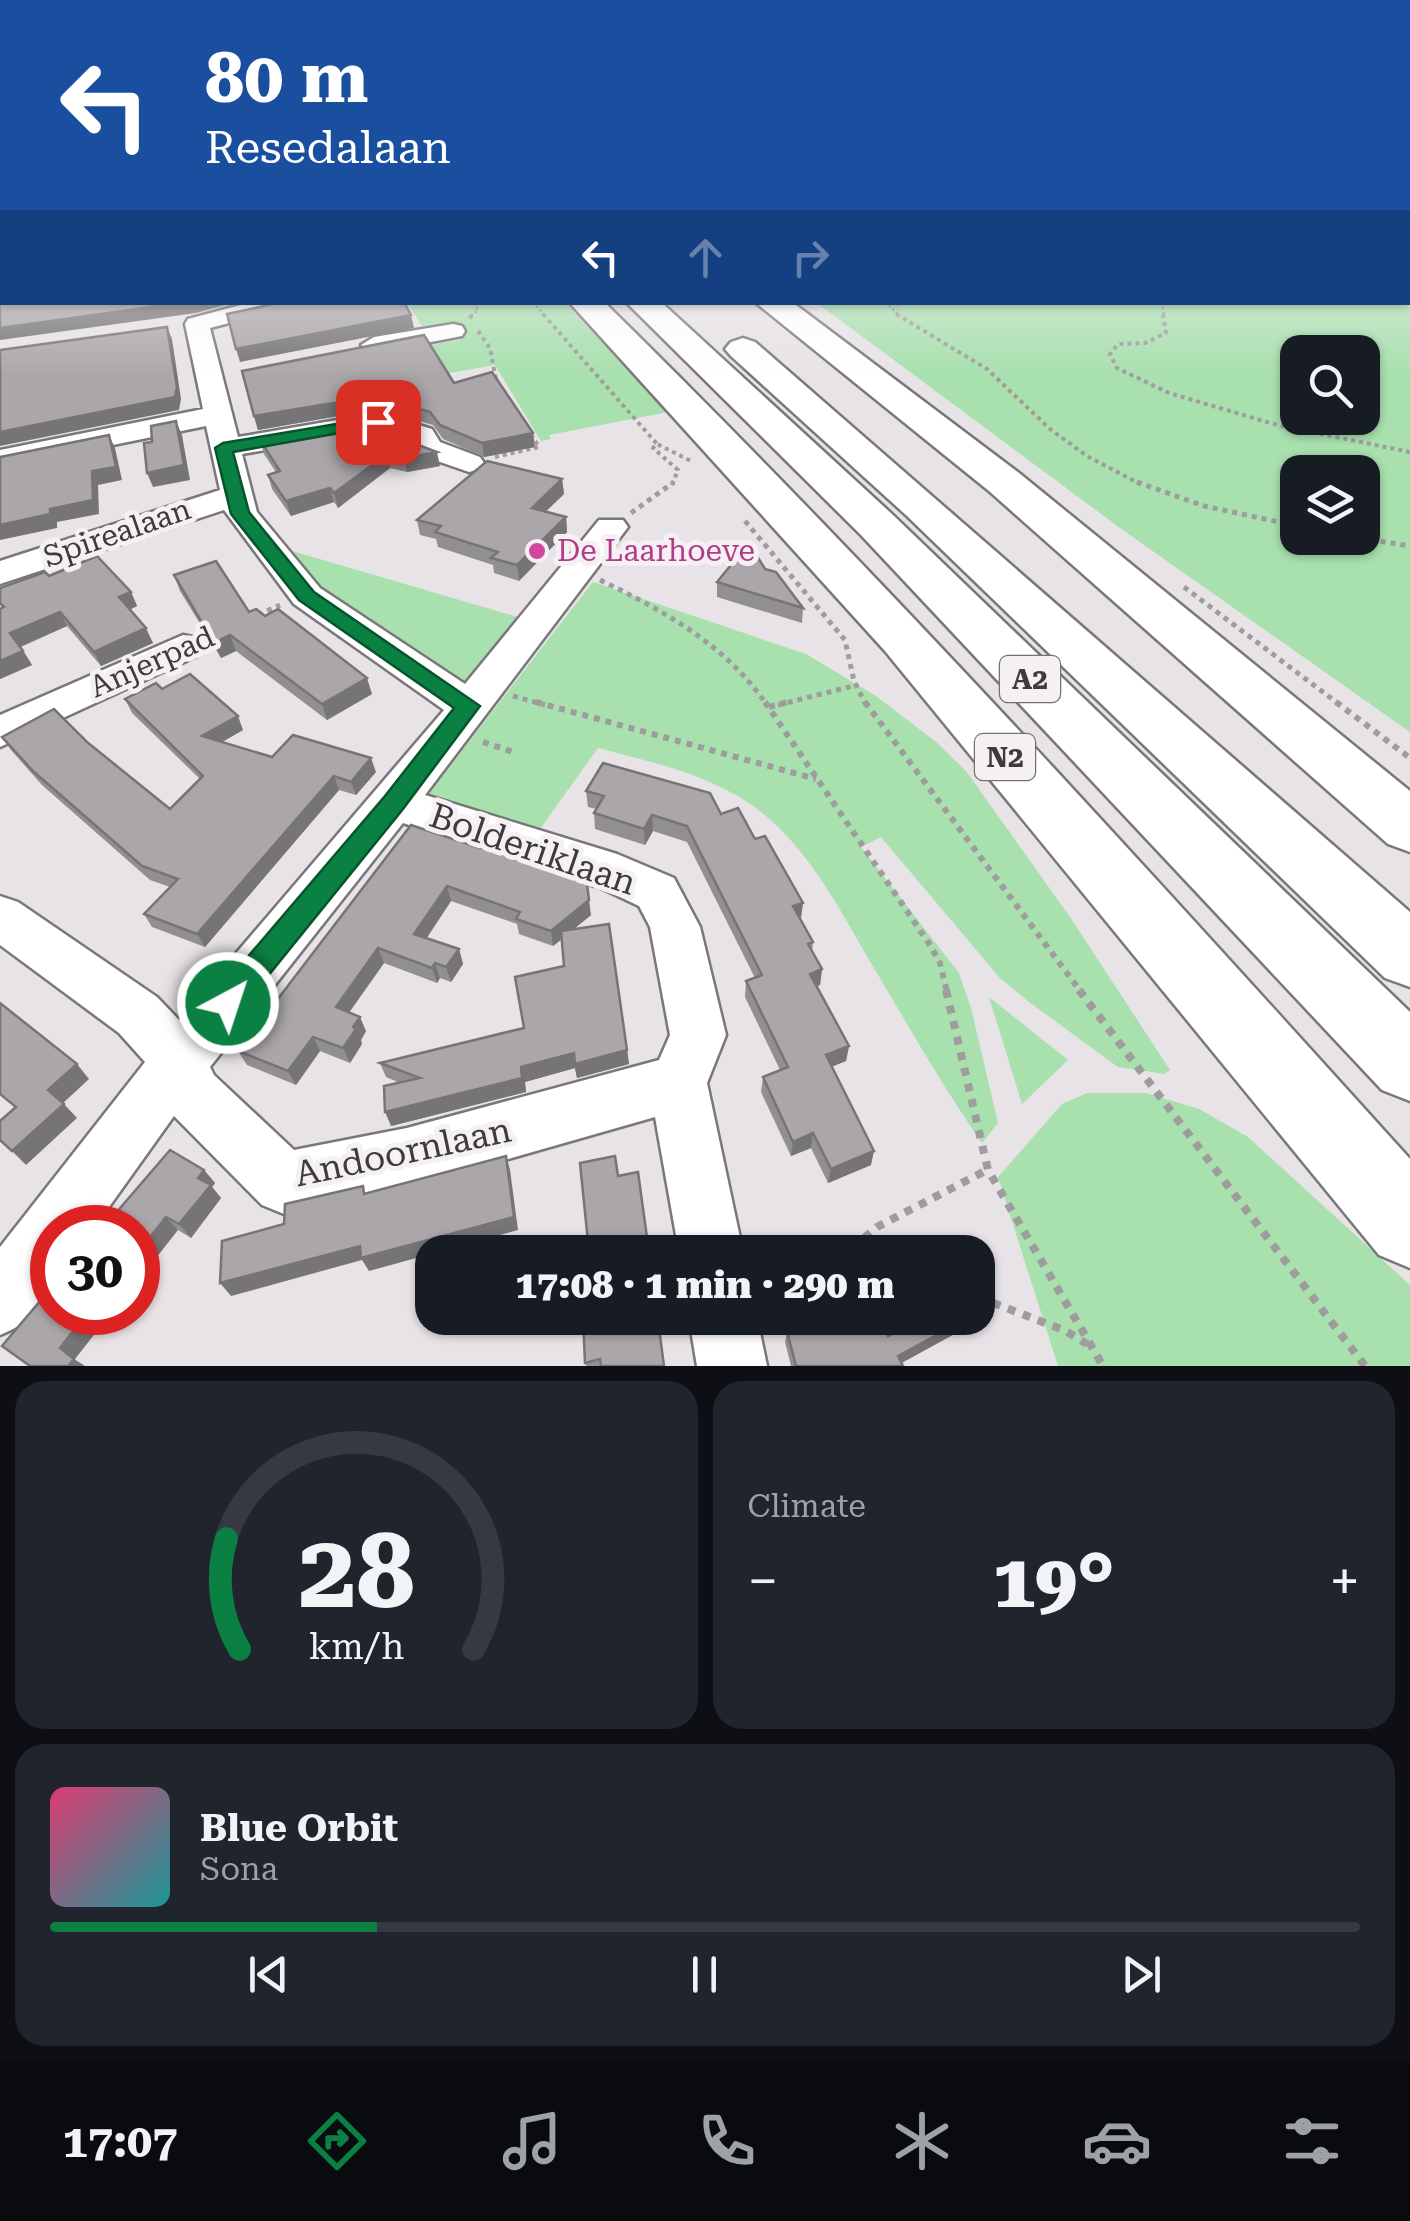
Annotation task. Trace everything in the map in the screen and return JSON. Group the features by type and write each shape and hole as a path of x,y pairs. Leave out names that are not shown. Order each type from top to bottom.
{"highway":[{"name":"N2","path":"588,305 831,561 1410,1224"},
{"name":"A2","path":"645,305 877,525 1410,1064"},
{"name":"A2","path":"692,305 923,507 1410,956"},
{"path":"775,305 1004,482 1410,826"}],"street":[{"path":"270,305 188,325 218,378 220,431 240,514 305,594 362,637 477,712"},
{"path":"348,351 453,331"},
{"path":"0,459 220,431 378,422 422,436 428,448 469,462"},
{"name":"Spirealaan","path":"0,573 234,496"},
{"path":"72,1205 180,1060 394,802 477,712 574,572 611,527"},
{"name":"Anjerpad","path":"0,732 183,646"},
{"name":"Bolderiklaan","path":"394,802 617,874 656,892 676,927 698,1035 678,1083"},
{"path":"1,920 138,1015 180,1060"},
{"name":"Andoornlaan","path":"180,1060 192,1094 284,1183 407,1158 678,1083"},
{"path":"678,1083 708,1235"},
{"path":"0,1302 30,1261"},
{"path":"726,1335 732,1366"}],"path":[{"path":"474,305 478,310 468,318 490,348 497,382"},
{"path":"536,305 657,444 695,464"},
{"path":"889,305 912,326 977,363 1066,441 1125,477 1199,505 1280,522"},
{"path":"1162,305 1166,333 1146,343 1118,344 1110,354 1117,368 1169,393 1229,412 1410,452"},
{"path":"469,462 539,447 526,426"},
{"path":"611,527 673,484 678,470 653,448 657,444"},
{"path":"742,518 845,640 857,685 872,717 1364,1366"},
{"path":"1380,541 1410,546"},
{"path":"574,572 630,592 670,614 710,644 752,684 940,962 988,1170 1103,1366"},
{"name":"Anjerpad","path":"253,617 305,594"},
{"path":"769,708 857,685"},
{"path":"477,712 818,780"},
{"path":"477,712 516,753"},
{"path":"869,1235 876,1227 988,1170"},
{"path":"995,1304 1066,1331 1090,1346"}],"green space":[{"path":"408,305 567,305 668,412 549,435 551,439 541,441 495,365 444,374 425,346 460,340 448,322 422,326"},
{"path":"820,305 1410,305 1410,732 1120,528"},
{"path":"292,551 521,618 466,683 315,583"},
{"path":"593,582 806,654 876,696 936,742 966,771 1070,917 1170,1070 1165,1074 1118,1067 1029,1002 999,977 881,837 861,847 959,973 971,1008 998,1123 982,1143 822,881 789,838 749,803 696,776 598,748 537,833 430,799 429,793"},
{"path":"989,997 1068,1060 1022,1104"},
{"path":"1087,1093 1146,1093 1199,1109 1248,1137 1410,1285 1410,1366 1058,1366 998,1177 1062,1104"}],"building":[{"path":"0,305 165,305 0,328"},
{"path":"268,305 406,305 411,315 236,349 227,314"},
{"path":"167,327 177,387 175,397 0,432 0,350"},
{"path":"424,335 454,383 492,372 533,433 482,443 440,425 430,412 376,396 254,416 242,371"},
{"path":"176,421 184,465 147,473 144,443 152,442 151,426"},
{"path":"373,421 404,430 413,443 437,452 404,458 387,454 334,493 330,488 286,501 268,475 280,471 260,440"},
{"path":"109,435 116,467 92,471 93,500 0,525 0,457"},
{"path":"487,461 562,479 532,508 566,517 517,565 491,558 498,552 435,532 441,526 417,520"},
{"path":"749,543 765,569 776,572 803,608 717,582"},
{"path":"97,556 131,592 119,597 146,628 94,652 60,612 10,633 23,651 0,661 0,609 4,607 0,603 0,588 45,572 49,576"},
{"path":"216,561 249,612 256,609 265,616 278,609 367,678 322,704 230,635 214,643 174,575"},
{"path":"190,674 238,716 202,736 272,757 293,735 371,758 351,782 334,776 197,934 144,914 178,879 142,866 33,771 2,737 54,709 87,742 170,809 203,776 125,699 156,683 162,689"},
{"path":"603,763 710,793 721,814 738,808 755,839 765,836 803,903 793,906 813,942 808,944 822,969 810,974 849,1046 826,1055 874,1151 831,1169 813,1133 793,1142 763,1077 788,1067 746,981 762,975 687,826 652,815 644,829 594,813 604,796 586,791"},
{"path":"411,825 480,848 485,840 511,848 509,852 586,876 589,900 551,931 516,919 520,912 447,886 414,934 459,949 446,967 435,963 432,968 378,948 336,1007 360,1017 343,1048 313,1037 288,1071 238,1051"},
{"path":"609,924 627,1050 575,1064 574,1053 521,1067 522,1078 385,1112 384,1086 420,1078 380,1063 524,1028 515,977 564,966 561,931"},
{"path":"0,1003 77,1064 48,1090 64,1104 12,1151 0,1140 0,1121 16,1107 0,1094"},
{"path":"170,1150 204,1170 198,1178 211,1185 179,1224 166,1217 160,1224 160,1205 123,1205"},
{"path":"506,1156 514,1217 447,1235 415,1235 415,1244 361,1258 360,1246 220,1283 222,1241 284,1224 285,1204 363,1186 364,1194"},
{"path":"615,1156 618,1176 638,1172 647,1235 587,1235 580,1163"},
{"path":"30,1313 30,1335 70,1335 60,1348 74,1359 68,1366 30,1366 2,1346"},
{"path":"584,1335 660,1335 664,1366 601,1366 600,1359 585,1363"},
{"path":"788,1335 937,1335 898,1356 903,1366 796,1366"}],"place":[{"name":"De Laarhoeve","path":"537,551"}],"route":[{"path":"228,1003 468,706 307,596 240,514 234,496 223,448 378,422"}]}
